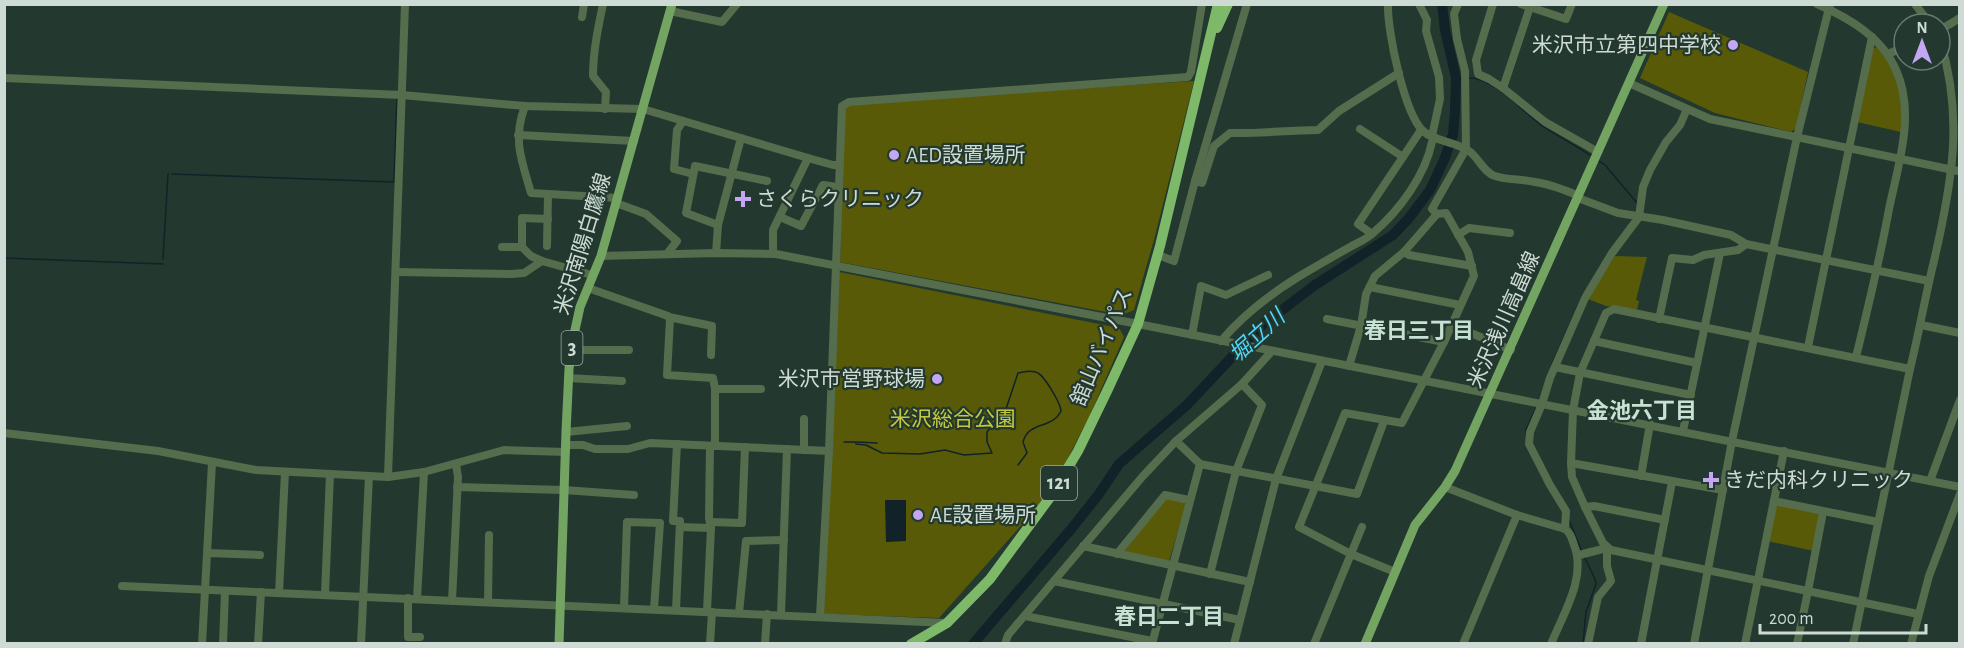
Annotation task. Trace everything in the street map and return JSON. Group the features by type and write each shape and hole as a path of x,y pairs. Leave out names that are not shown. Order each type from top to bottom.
{"highway":[{"path":"1208,45 1216,4"},
{"path":"1208,45 1228,4"},
{"name":"舘山バイパス","path":"911,644 947,623 990,579 1051,496 1078,452 1138,324 1158,255 1208,45"}],"main road":[{"name":"米沢浅川高畠線","path":"1365,644 1415,525 1455,471 1491,394 1664,4"},
{"name":"米沢南陽白鷹線","path":"559,644 568,378 572,350 580,307 601,256 670,6"}],"street":[{"path":"388,477 405,4"},
{"path":"582,16 584,4"},
{"path":"603,4 593,56 593,76 606,92 605,109"},
{"path":"670,6 722,22 737,4"},
{"path":"820,616 829,451 842,106 849,102 1188,77 1191,72 1202,4"},
{"path":"1158,255 1174,261 1246,4"},
{"path":"1388,4 1393,52 1413,115 1421,130 1433,138 1462,147 1474,155 1492,175 1537,182 1636,216 1731,235 1746,244 1929,281"},
{"path":"1223,341 1237,322 1259,304 1296,278 1372,234 1391,215 1416,181 1429,156 1440,99 1439,77 1426,31 1426,20 1419,4"},
{"path":"1437,214 1432,209 1462,147 1465,71 1454,14 1458,4"},
{"path":"1493,4 1476,60 1478,74 1503,88 1545,122 1598,152"},
{"path":"1521,4 1566,19 1572,4"},
{"path":"1817,4 1829,7 1858,25 1872,37 1888,54 1896,69 1904,95 1904,134 1900,159 1856,357"},
{"path":"1503,88 1530,6"},
{"path":"1694,644 1732,441 1797,137 1829,7"},
{"path":"1808,347 1872,37"},
{"path":"1888,54 1892,52"},
{"path":"1853,644 1929,281 1957,170 1959,111 1952,72"},
{"path":"1195,181 1202,183 1214,146 1230,133 1258,134 1318,130 1339,111 1399,73"},
{"path":"4,78 402,95 525,106 643,110 808,159 839,165"},
{"path":"1629,83 1710,119 1957,170"},
{"path":"525,106 518,135 518,147 531,193 617,201 646,214 677,241 667,254"},
{"path":"1565,529 1566,511 1529,444 1530,432 1585,298 1636,216 1650,170 1666,142 1680,125 1687,109"},
{"path":"683,121 677,130 674,169 693,174"},
{"path":"1360,129 1403,157"},
{"path":"1372,234 1358,224 1421,130"},
{"path":"518,135 634,141"},
{"path":"716,253 718,225 741,138"},
{"path":"773,254 773,231 808,159"},
{"path":"718,225 686,213 695,166 767,181"},
{"path":"780,217 801,226 823,185 838,187"},
{"path":"547,246 548,194"},
{"path":"1349,366 1361,326 1366,294 1375,276 1404,252 1437,214 1446,213 1468,252 1474,276 1452,325 1402,423 1345,413 1299,528 1395,572"},
{"path":"522,247 522,219 548,219"},
{"path":"1458,235 1469,228 1509,233"},
{"path":"1659,319 1672,258 1693,260 1704,255 1738,250 1746,244"},
{"path":"501,247 522,247 531,256 542,261 592,275"},
{"path":"1404,252 1409,255 1472,266"},
{"path":"1683,431 1720,253"},
{"path":"601,256 773,254 1650,424 1959,487"},
{"path":"396,272 511,274 524,273 542,261"},
{"path":"1192,335 1202,286 1226,295 1268,275"},
{"path":"1370,287 1460,305"},
{"path":"588,288 669,317 712,326 711,356"},
{"path":"1588,644 1598,597 1611,581 1607,566 1607,548 1572,477 1573,410 1580,373 1606,313 1614,309 1910,369"},
{"path":"669,317 667,375 713,378 716,389 710,525 710,644"},
{"path":"1327,319 1444,342"},
{"path":"1452,325 1510,350"},
{"path":"1921,325 1959,333"},
{"path":"1594,341 1697,363"},
{"path":"572,350 629,350"},
{"path":"1005,644 1008,635 1143,476 1176,441 1242,384 1272,351"},
{"path":"1234,644 1276,479 1322,361"},
{"path":"1555,367 1691,395"},
{"path":"568,378 622,381"},
{"path":"1210,574 1236,471 1262,405 1242,384"},
{"path":"716,389 761,389"},
{"path":"1930,481 1959,400"},
{"path":"804,419 804,450"},
{"path":"1176,441 1200,464 1357,494 1384,421"},
{"path":"1641,476 1650,424"},
{"path":"566,432 627,426"},
{"path":"4,433 158,451 255,470 388,477 424,472 504,450 566,448 582,445 594,449 628,449 650,443 829,451"},
{"path":"676,610 681,521 673,520 677,444"},
{"path":"680,527 742,523 746,447"},
{"path":"782,615 787,449"},
{"path":"1745,644 1784,451"},
{"path":"202,644 212,463"},
{"path":"1571,463 1723,490"},
{"path":"452,601 458,477 456,464"},
{"path":"1025,616 1152,642 1200,464"},
{"path":"279,593 285,472"},
{"path":"420,637 408,637 424,472"},
{"path":"325,594 330,474"},
{"path":"362,644 369,476"},
{"path":"1641,644 1672,482"},
{"path":"1445,487 1517,516 1569,532 1579,555 1578,569 1572,594 1551,644"},
{"path":"457,488 564,490 634,495"},
{"path":"1911,644 1929,576 1959,494"},
{"path":"1117,554 1166,495 1189,500"},
{"path":"1774,501 1878,522"},
{"path":"1585,507 1594,506 1665,520"},
{"path":"1797,644 1823,512"},
{"path":"1463,644 1517,516"},
{"path":"624,608 627,522 660,524 654,609"},
{"path":"1314,644 1362,527"},
{"path":"488,602 489,534"},
{"path":"740,613 746,541 784,540"},
{"path":"1083,546 1250,582"},
{"path":"1579,555 1607,548 1918,614"},
{"path":"208,553 260,555"},
{"path":"1054,580 1240,620"},
{"path":"122,586 947,623"},
{"path":"223,644 225,591"},
{"path":"258,644 261,592"},
{"path":"765,644 767,614"}],"green space":[{"name":"米沢市立第四中学校","path":"1669,12 1808,72 1796,128 1791,132 1715,113 1640,78"},
{"path":"1878,47 1892,68 1892,72 1894,72 1901,95 1901,132 1857,122 1871,49"},
{"path":"1194,81 1134,310 1122,315 840,262 844,108 849,104"},
{"path":"1615,256 1647,257 1636,300 1639,301 1637,310 1606,306 1588,299"},
{"name":"米沢総合公園","path":"839,272 1119,328 1124,337 1089,417 1050,493 939,618 823,614"},
{"path":"1166,497 1182,500 1186,505 1169,561 1124,552"},
{"path":"1775,503 1821,513 1814,551 1767,541"}],"shaded area":[{"path":"885,500 906,500 906,541 886,542"}],"waterway":[{"name":"堀立川","path":"973,644 1072,528 1119,464 1187,405 1261,326 1315,285 1393,235 1430,190 1453,135 1455,111 1456,78 1445,30 1442,4"},
{"path":"1469,78 1479,79 1499,90 1544,127 1593,157"},
{"path":"172,174 394,182 397,99"},
{"path":"1599,161 1638,204"},
{"path":"163,259 168,174"},
{"path":"4,258 163,264"},
{"path":"1551,366 1583,294"},
{"path":"844,442 856,442 856,444 866,445 882,453 920,454 945,450 964,455 992,453 987,442 987,432 1005,412 1018,373 1033,371 1041,375 1061,411 1052,421 1035,428 1026,435 1023,442 1027,453 1018,465"},
{"path":"1526,434 1536,408"},
{"path":"857,442 877,443"},
{"path":"1569,520 1582,552"},
{"path":"1583,644 1586,612 1596,584 1584,556"}],"place":[{"name":"米沢市立第四中学校","path":"1733,45"},
{"name":"AED設置場所","path":"894,155"},
{"name":"さくらクリニック","path":"743,199"},
{"name":"米沢市営野球場","path":"937,379"},
{"name":"きだ内科クリニック","path":"1711,480"},
{"name":"AE設置場所","path":"918,515"}],"district":[{"name":"春日三丁目","path":"1419,331"},
{"name":"金池六丁目","path":"1642,411"},
{"name":"春日二丁目","path":"1169,617"}]}
